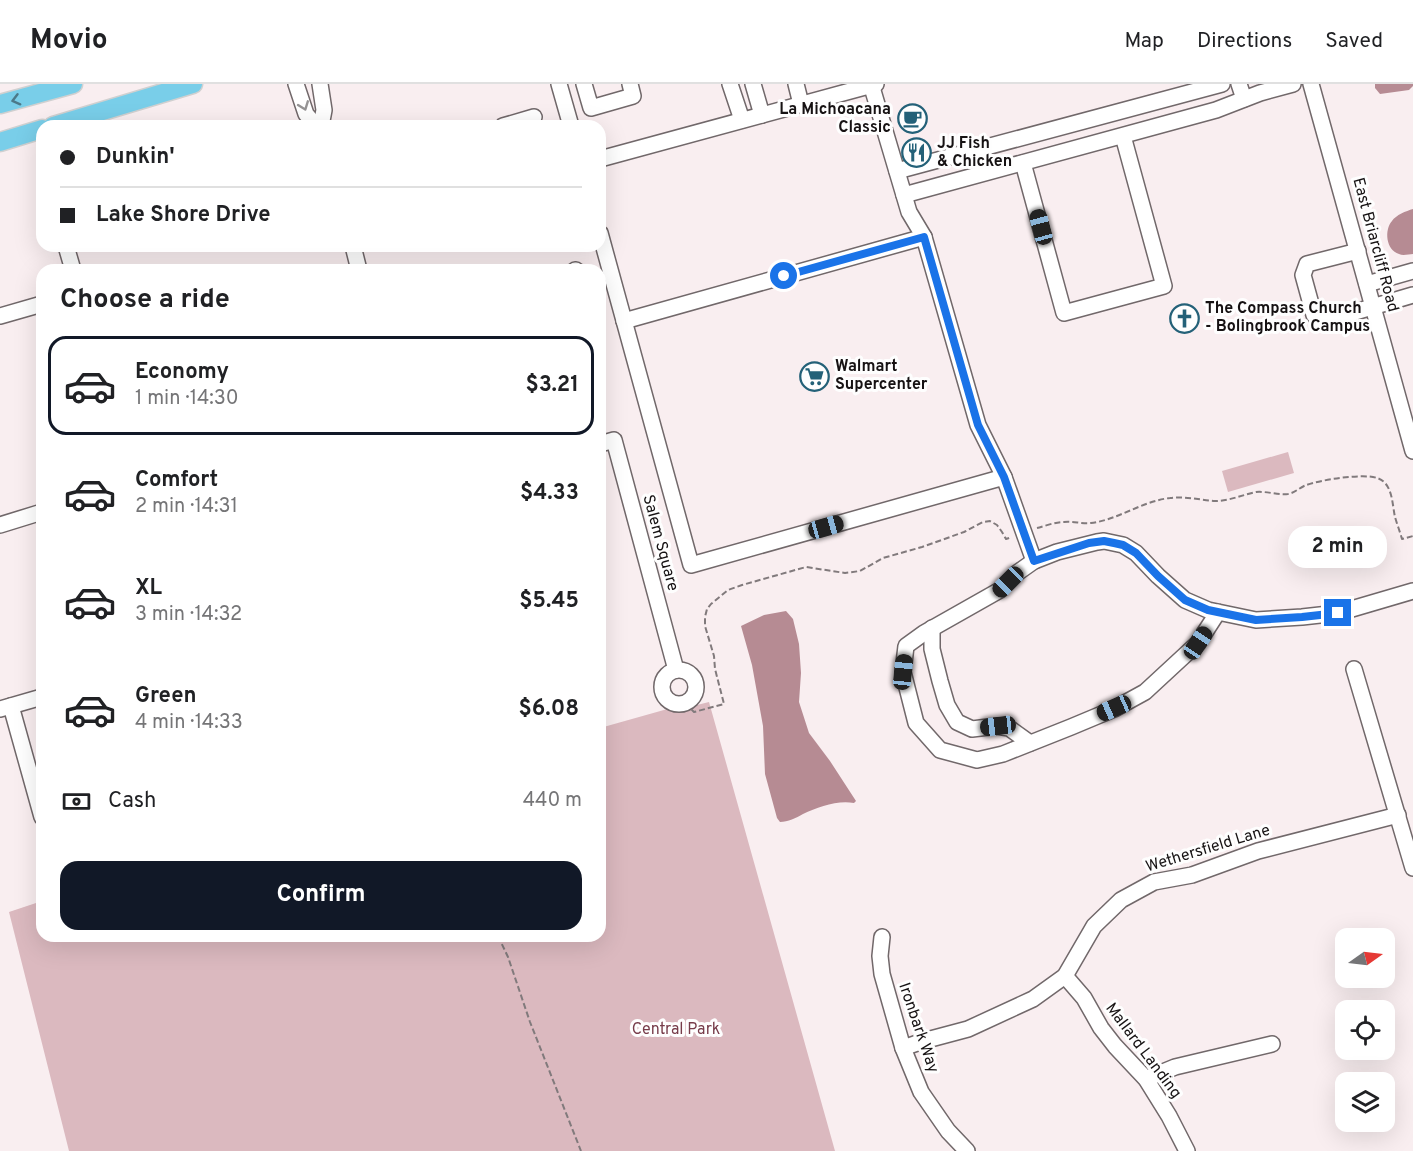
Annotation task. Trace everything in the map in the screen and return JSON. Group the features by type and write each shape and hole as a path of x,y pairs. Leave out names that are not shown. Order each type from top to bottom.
{"main road":[{"path":"0,104 73,84"},
{"path":"72,120 193,84"},
{"path":"0,142 36,131"}],"street":[{"path":"296,84 306,114 311,120"},
{"path":"320,84 324,110 322,120"},
{"path":"559,84 569,120"},
{"path":"584,84 591,108 633,96 630,84"},
{"path":"730,84 742,120"},
{"path":"753,84 762,115"},
{"path":"796,84 801,104"},
{"path":"606,157 801,104 840,89 873,84 909,213 924,237 978,425 1004,477 1034,561"},
{"path":"897,171 1222,84"},
{"path":"1239,84 1244,99"},
{"path":"904,195 1216,110 1293,84"},
{"name":"East Briarcliff Road","path":"1311,84 1413,451"},
{"path":"524,120 534,117"},
{"path":"1023,163 1064,313 1121,298 1164,286 1122,136"},
{"path":"624,321 924,237"},
{"path":"1358,251 1307,264 1303,275 1314,315 1320,320 1328,320 1413,295"},
{"path":"605,252 691,565 1004,477"},
{"path":"1367,284 1413,271"},
{"path":"0,316 36,306"},
{"name":"Salem Square","path":"606,442 614,440 676,670"},
{"path":"0,525 36,514"},
{"path":"1218,612 1198,643 1145,692 1114,708 1003,754 977,760 940,750 916,723 903,672 906,646 932,628 1000,590 1017,573 1034,561 1089,543 1104,541 1123,545 1142,558 1185,600 1208,610 1218,612 1256,620 1338,613 1413,591"},
{"path":"932,628 932,649 940,681 947,705 957,722 972,729 998,726 1009,728 1030,744"},
{"path":"1354,669 1413,868"},
{"path":"36,699 5,707 36,799"},
{"name":"Wethersfield Lane","path":"903,1048 968,1029 1033,999 1065,976 1094,926 1121,900 1154,882 1192,874 1258,851 1398,815"},
{"name":"Ironbark Way","path":"882,937 880,956 882,974 903,1048 921,1092 948,1131 967,1151"},
{"name":"Mallard Landing","path":"1065,976 1084,998 1114,1046 1146,1079 1187,1151"},
{"path":"1146,1079 1175,1067 1272,1044"}],"path":[{"path":"501,942 581,1151"}],"green space":[{"path":"1288,452 1294,473 1228,492 1222,471"},
{"name":"Central Park","path":"709,702 835,1151 69,1151 9,912 36,903 36,942 606,942 606,726 671,708 677,710"}],"shaded area":[{"path":"1375,84 1413,84 1413,86 1409,90 1380,94"},
{"path":"1413,209 1413,254 1401,255 1395,252 1389,244 1387,234 1389,225 1396,217"},
{"path":"786,611 793,619 799,644 801,673 799,702 809,733 856,801 828,805 792,820 780,822 765,774 763,726 752,665 741,626 764,615"}],"place":[{"name":"La Michoacana Classic","path":"912,119"},
{"name":"JJ Fish & Chicken","path":"916,153"},
{"name":"The Compass Church - Bolingbrook Campus","path":"1184,318"},
{"name":"Walmart Supercenter","path":"814,376"}],"route":[{"path":"784,276 924,237 978,425 1004,477 1034,561 1057,552 1104,541 1123,545 1136,553 1185,600 1208,610 1256,620 1338,613"}]}
